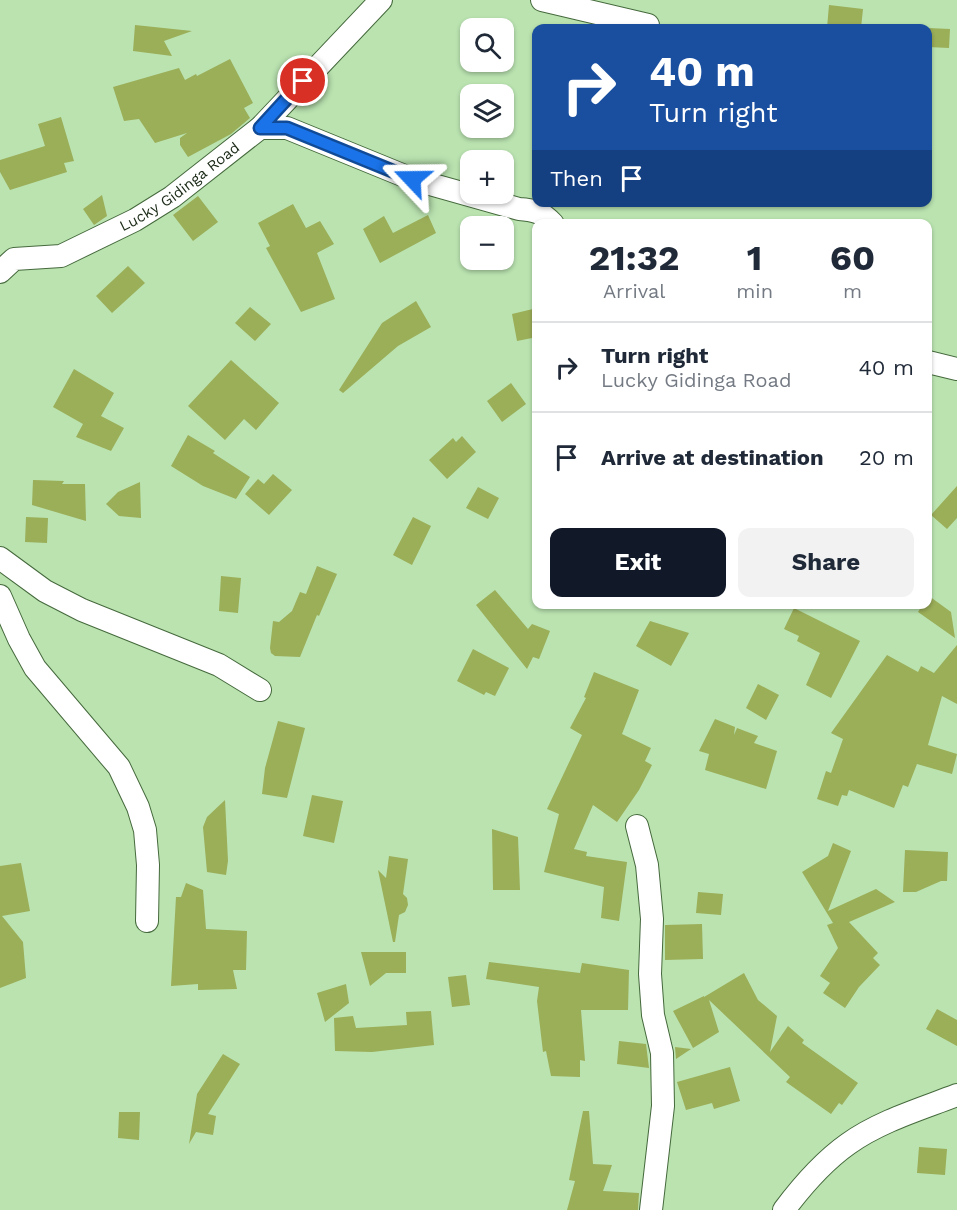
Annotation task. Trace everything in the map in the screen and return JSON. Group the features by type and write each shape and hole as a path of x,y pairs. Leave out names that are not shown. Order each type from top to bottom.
{"street":[{"name":"Lucky Gidinga Road","path":"0,272 14,259 61,256 135,220 172,197 260,128 381,0"},
{"path":"542,0 644,24"},
{"path":"260,128 287,128 412,179 519,209 534,210 549,219"},
{"path":"932,363 957,369"},
{"path":"0,558 45,591 82,610 219,665 260,690"},
{"path":"0,597 35,668 118,767 138,807 145,830 148,865 147,921"},
{"path":"637,826 647,865 652,919 650,974 653,1015 662,1053 663,1106 651,1210"},
{"path":"784,1210 797,1192 848,1144 880,1126 957,1095"}],"building":[{"path":"829,5 863,9 861,24 827,24"},
{"path":"135,25 192,31 164,41 172,56 133,51"},
{"path":"932,28 950,29 949,48 932,47"},
{"path":"230,59 253,103 244,108 250,118 231,134 188,157 180,145 180,138 187,133 155,143 139,119 124,121 113,87 179,68 185,80"},
{"path":"61,117 74,161 64,163 67,172 10,190 0,172 0,160 45,146 38,124"},
{"path":"102,195 107,216 94,225 83,209"},
{"path":"198,196 218,222 193,241 173,215"},
{"path":"293,204 306,228 320,221 334,244 317,253 335,299 301,312 266,248 270,246 258,223"},
{"path":"428,215 436,233 380,263 363,229 384,216 393,233"},
{"path":"128,266 145,283 112,313 96,296"},
{"path":"416,301 431,327 398,346 343,393 339,390 382,323"},
{"path":"250,307 271,324 255,341 235,323"},
{"path":"532,309 532,338 517,341 512,314"},
{"path":"231,360 279,403 256,430 244,419 225,440 188,406"},
{"path":"74,369 114,393 101,416 124,428 111,451 76,437 83,424 53,407"},
{"path":"511,383 526,404 502,422 487,401"},
{"path":"188,435 215,451 213,453 250,477 236,499 203,486 171,466"},
{"path":"462,436 476,452 447,479 429,460 453,438 456,442"},
{"path":"273,474 292,490 269,515 245,494 258,479 264,484"},
{"path":"33,480 85,484 86,521 32,505"},
{"path":"140,482 141,518 119,516 106,504 118,492"},
{"path":"957,486 957,518 947,529 932,514"},
{"path":"478,487 499,498 488,519 466,508"},
{"path":"26,517 48,518 47,543 25,542"},
{"path":"413,517 431,526 412,565 393,555"},
{"path":"317,566 337,574 300,657 275,656 271,653 270,648 273,621 279,622 292,611 300,592 306,594"},
{"path":"221,576 241,578 238,613 219,611"},
{"path":"495,590 528,629 532,624 550,631 539,659 533,657 527,669 476,605"},
{"path":"932,598 951,612 955,638 918,612 920,609 932,609"},
{"path":"794,609 796,609 860,641 831,698 806,685 820,653 797,641 799,636 784,629"},
{"path":"650,621 689,633 671,666 636,646"},
{"path":"957,645 957,704 942,696 928,745 957,754 952,774 917,764 908,787 903,785 894,808 849,790 847,796 842,795 838,806 817,799 826,771 831,773 843,739 831,733 887,655 918,672 921,666 934,673"},
{"path":"473,649 509,668 495,696 486,692 484,695 457,681"},
{"path":"594,672 639,690 622,734 651,748 645,761 652,765 639,790 617,822 593,805 574,849 587,852 586,856 627,862 619,921 601,918 604,887 544,872 559,814 547,809 582,735 570,728 586,698 584,697"},
{"path":"758,684 779,695 766,720 746,708"},
{"path":"715,719 735,727 734,735 737,728 758,736 754,743 777,751 766,789 705,770 709,754 699,751"},
{"path":"278,721 305,728 287,798 262,794 265,768"},
{"path":"312,795 343,801 334,843 303,836"},
{"path":"225,800 228,861 226,875 207,872 203,827 207,817"},
{"path":"492,829 518,837 520,890 493,890"},
{"path":"833,843 851,851 828,911 876,889 895,902 849,922 878,953 873,958 880,965 859,987 845,1008 823,993 830,983 820,976 838,948 827,925 833,923 802,872 828,856"},
{"path":"905,850 948,852 947,881 941,881 916,892 903,892"},
{"path":"389,856 408,859 403,894 407,898 408,905 405,912 399,915 395,942 393,942 378,870 386,878"},
{"path":"21,863 30,911 2,916 23,942 26,978 0,988 0,866"},
{"path":"186,883 203,890 206,929 247,931 246,970 233,970 237,989 198,990 198,984 171,986 176,897 181,897"},
{"path":"698,892 723,894 721,915 696,913"},
{"path":"702,924 703,959 665,960 665,925"},
{"path":"361,952 406,952 406,973 386,973 370,986"},
{"path":"489,962 580,973 582,963 629,970 628,1010 581,1010 585,1061 580,1060 580,1077 551,1076 546,1051 543,1052 537,1001 539,987 486,979"},
{"path":"744,973 758,1000 777,1016 770,1052 788,1026 804,1040 802,1043 858,1083 842,1105 839,1103 831,1114 786,1082 790,1077 709,1000 719,1032 693,1048 673,1011 704,997"},
{"path":"466,975 470,1005 452,1007 448,977"},
{"path":"346,984 349,1003 325,1022 317,993"},
{"path":"937,1009 957,1020 957,1046 926,1029"},
{"path":"431,1011 434,1045 372,1052 335,1051 334,1018 353,1016 356,1028 407,1025 406,1012"},
{"path":"619,1041 646,1044 649,1068 617,1064"},
{"path":"675,1047 691,1049 676,1059"},
{"path":"223,1054 240,1064 208,1114 216,1116 213,1135 196,1132 189,1144 197,1094"},
{"path":"730,1067 740,1101 714,1109 712,1103 686,1110 677,1082"},
{"path":"583,1111 589,1111 593,1164 612,1165 603,1191 639,1193 638,1210 567,1210 575,1181 569,1180"},
{"path":"119,1112 140,1112 139,1140 118,1138"},
{"path":"919,1147 947,1149 945,1175 917,1173"}],"route":[{"path":"303,81 260,128 287,128 412,179"}]}
